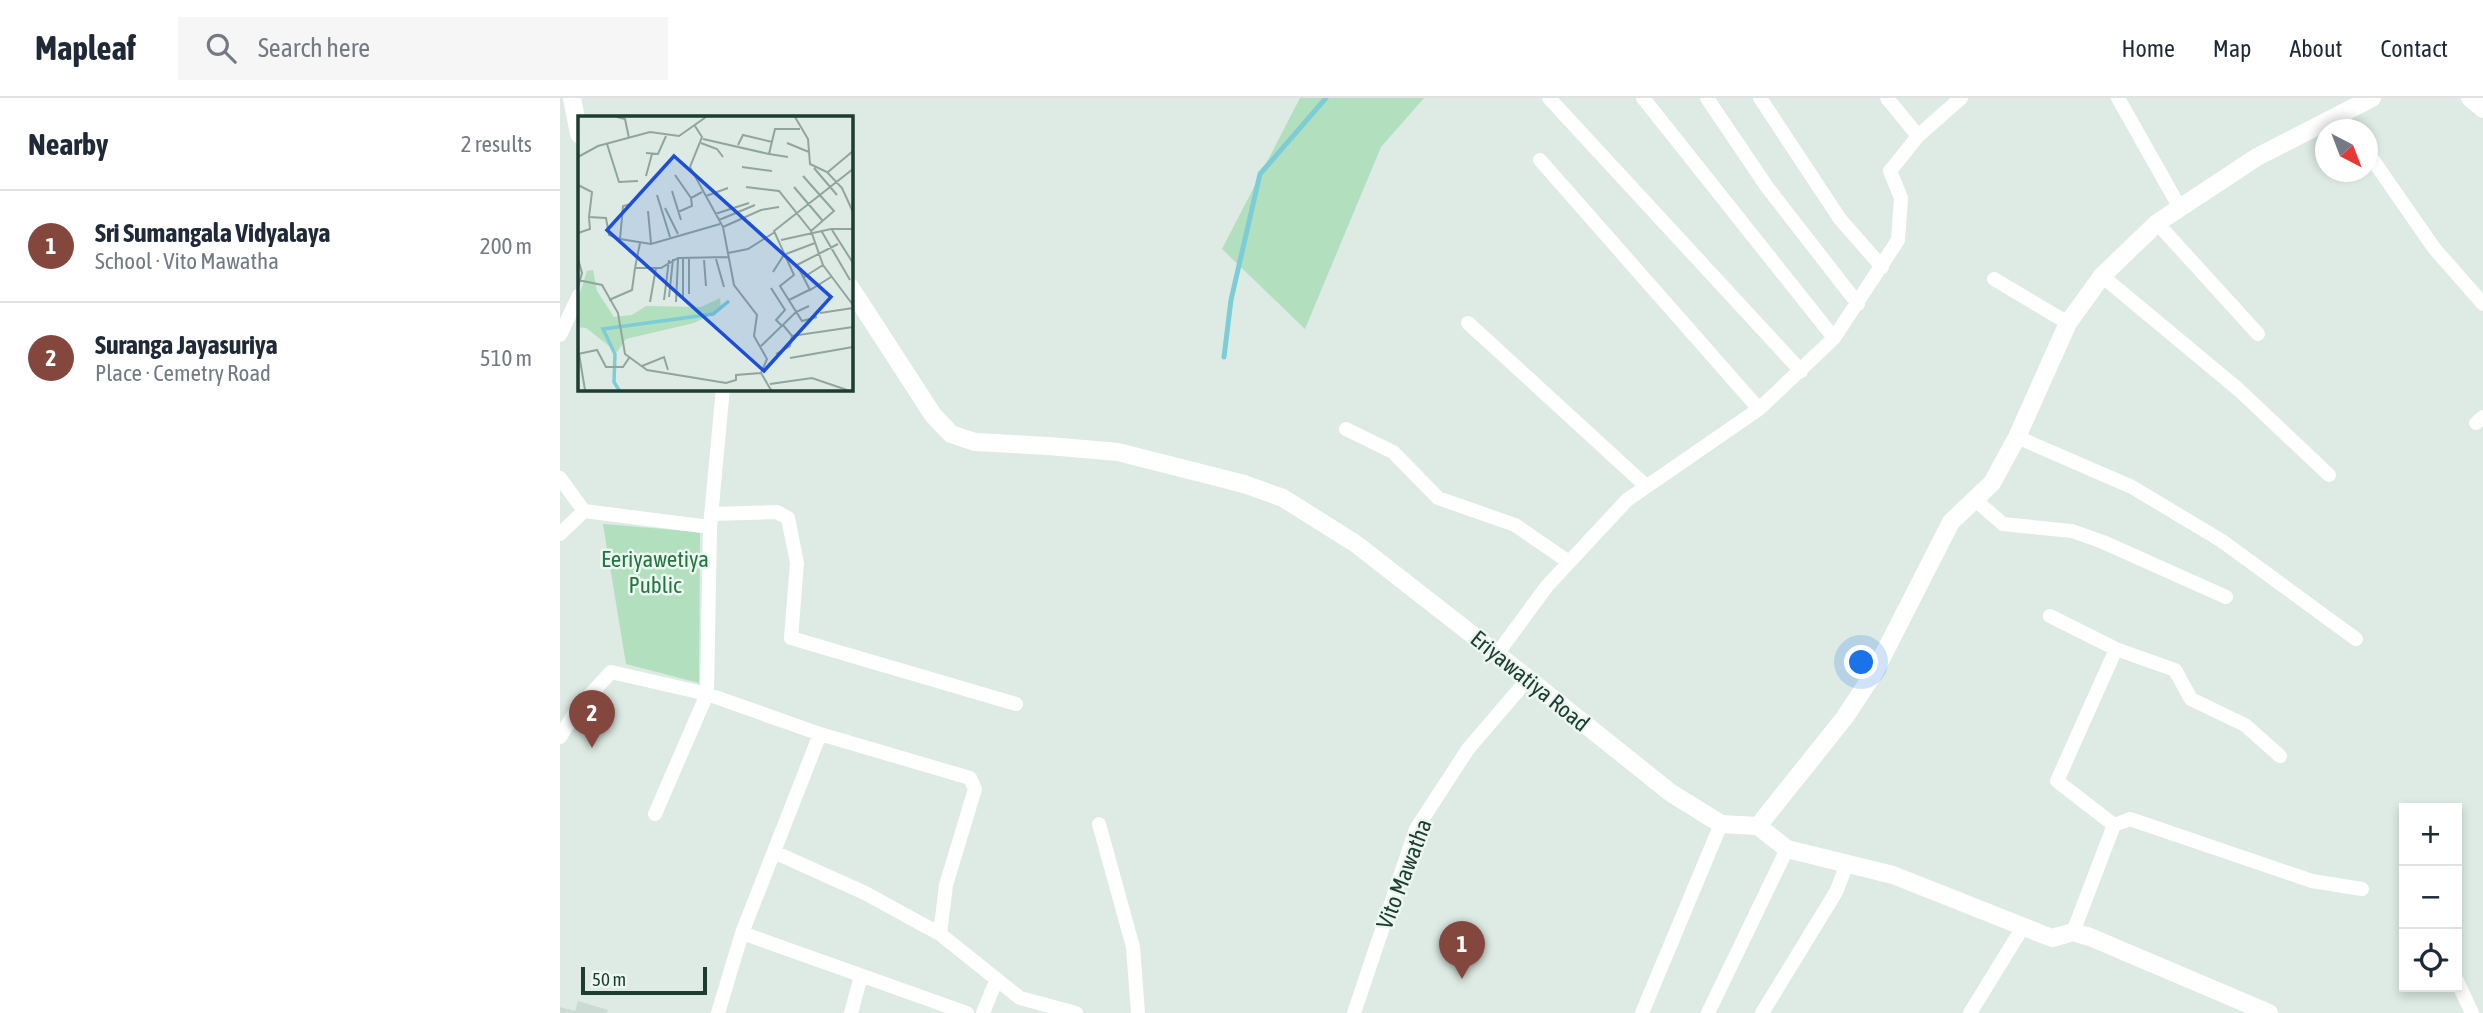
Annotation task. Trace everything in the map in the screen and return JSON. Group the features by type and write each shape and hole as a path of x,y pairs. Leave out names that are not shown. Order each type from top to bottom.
{"street":[{"path":"572,98 578,129"},
{"path":"1549,98 1801,371"},
{"path":"1643,98 1834,338"},
{"path":"1707,98 1767,187 1858,304"},
{"path":"1760,98 1840,219 1882,267"},
{"path":"1887,98 1918,136"},
{"path":"1497,654 1547,586 1627,500 1759,409 1834,338 1898,240 1902,198 1890,171 1918,136 1961,98"},
{"path":"2118,98 2180,208"},
{"path":"1758,825 1853,706 1874,673 1951,522 1992,483 2017,436 2068,323 2102,275 2157,223 2257,157 2372,98"},
{"path":"2470,98 2483,109"},
{"path":"2340,114 2343,119"},
{"path":"1540,160 1759,409"},
{"path":"2378,167 2434,247 2483,304"},
{"path":"2157,223 2258,334"},
{"path":"2102,275 2239,390 2329,475"},
{"path":"1994,279 2068,323"},
{"name":"Eriyawatiya Road","path":"852,290 933,415 951,434 975,442 1118,452 1244,484 1283,498 1356,544 1671,793 1721,824"},
{"path":"560,335 578,297"},
{"path":"1468,323 1646,486"},
{"path":"655,814 707,694 711,521 723,390"},
{"path":"1346,429 1393,452 1438,498 1515,525 1569,562"},
{"path":"2017,436 2132,487 2222,541 2356,639"},
{"path":"560,478 584,511"},
{"path":"1974,499 2003,524 2071,531 2103,542 2226,597"},
{"path":"560,534 584,511 711,521 777,512 788,518 797,563 791,638 1016,705"},
{"path":"2050,616 2116,649 2175,670 2191,699 2245,725 2280,756"},
{"path":"2114,825 2057,780 2116,649"},
{"path":"560,737 577,709 611,672 707,694 820,734 970,778 975,789 946,885 940,934"},
{"name":"Vito Mawatha","path":"1354,1013 1416,829 1468,749 1527,680"},
{"path":"718,1013 742,933 820,734"},
{"path":"2073,932 2114,825 2130,819 2312,881 2362,889"},
{"path":"1099,824 1133,947 1138,1013"},
{"path":"1642,1013 1721,824 1758,825 1787,849 1893,875 2052,938 2073,932 2090,937 2269,1013"},
{"path":"1708,1013 1787,849"},
{"path":"774,852 865,893 940,934 1020,998 1076,1013"},
{"path":"1762,1013 1836,892 1847,864"},
{"path":"1970,1013 2023,927"},
{"path":"742,933 967,1013"},
{"path":"850,1013 861,976"},
{"path":"983,1013 996,981"},
{"path":"2462,992 2472,1013"}],"shaded area":[{"path":"578,1001 608,1010 607,1013 560,1013 560,1007 575,1011"}],"green space":[{"path":"1300,98 1424,98 1381,147 1305,329 1222,249"},
{"name":"Eeriyawetiya Public","path":"603,524 700,532 699,683 626,664"}],"waterway":[{"path":"1224,357 1231,300 1260,174 1326,98"}],"place":[{"name":"Suranga Jayasuriya","path":"592,748"},
{"name":"Sri Sumangala Vidyalaya","path":"1462,979"}]}
